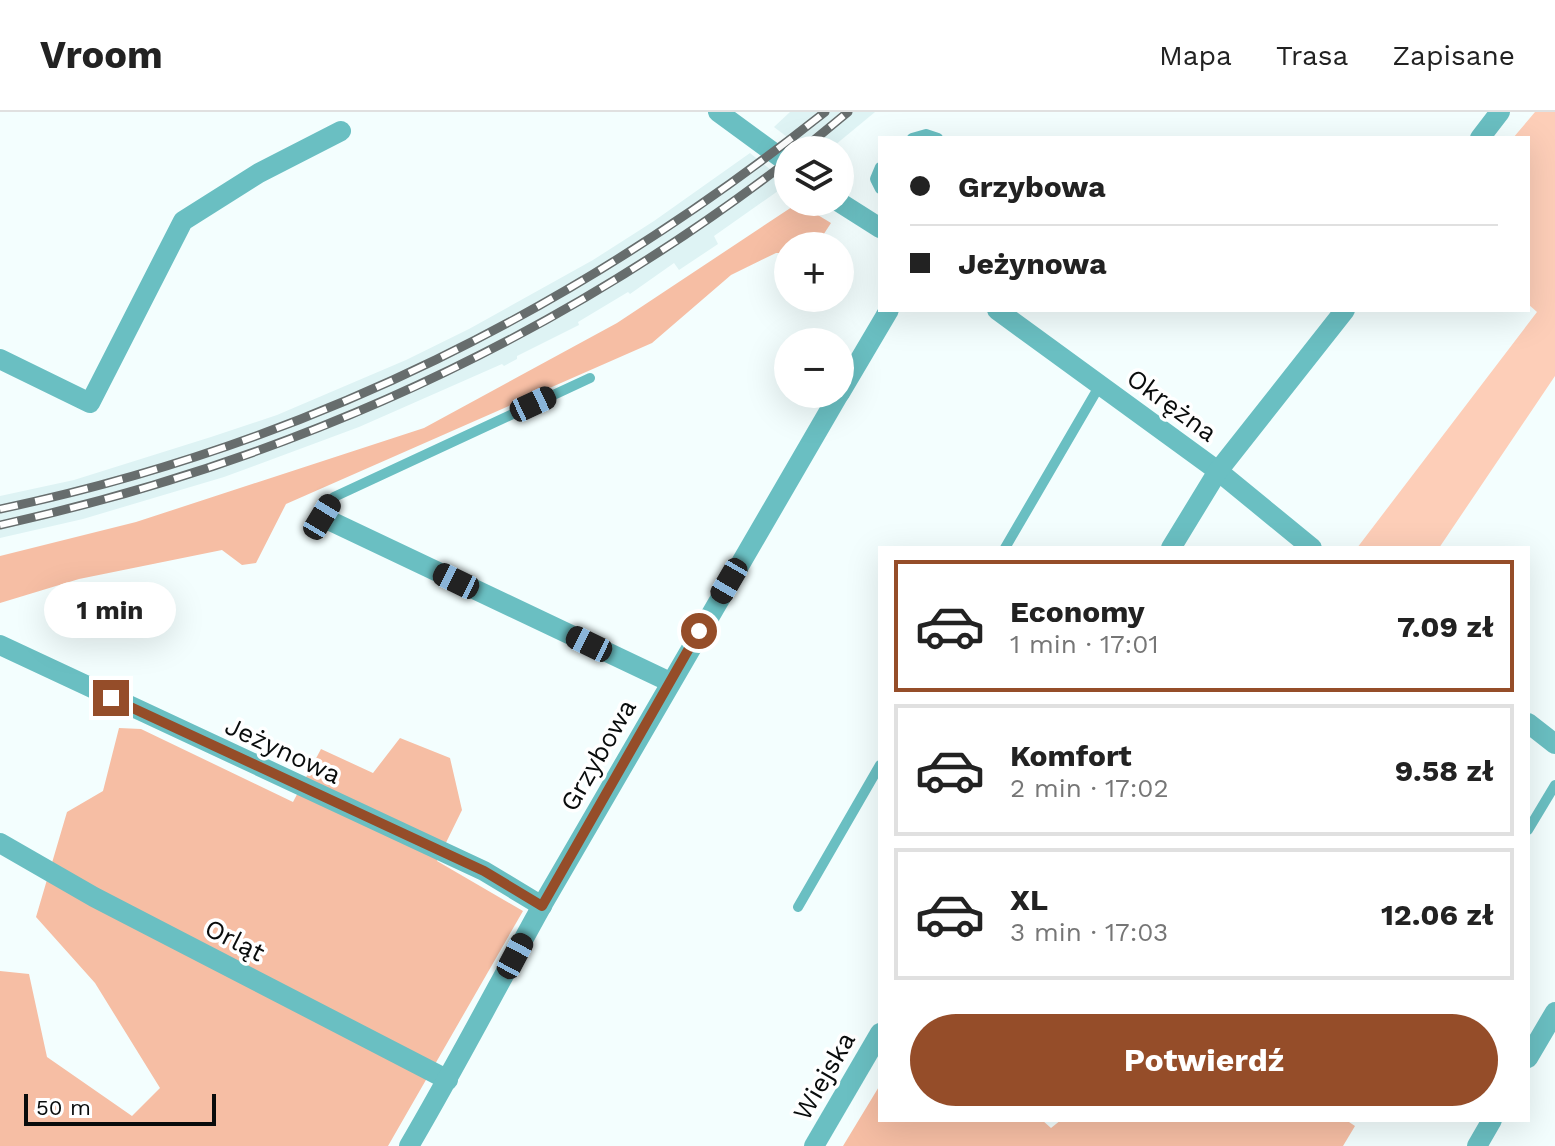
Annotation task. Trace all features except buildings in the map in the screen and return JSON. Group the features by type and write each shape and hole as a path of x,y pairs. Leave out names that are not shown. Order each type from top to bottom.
{"street":[{"path":"718,112 774,153"},
{"path":"1482,136 1500,112"},
{"path":"0,359 90,403 183,221 259,173 341,131"},
{"path":"854,211 878,226"},
{"name":"Grzybowa","path":"854,370 888,312"},
{"name":"Okrężna","path":"1000,312 1218,471 1310,546"},
{"path":"1172,546 1218,471 1343,312"},
{"name":"Grzybowa","path":"409,1146 670,682 832,408"},
{"path":"322,517 670,682"},
{"name":"Jeżynowa","path":"0,645 484,871 542,906"},
{"path":"1530,725 1555,744"},
{"name":"Orląt","path":"0,843 94,897 448,1080"},
{"path":"1530,1055 1555,1012"},
{"name":"Wiejska","path":"814,1146 878,1036"},
{"path":"1477,1146 1491,1122"}],"lane":[{"path":"322,517 334,497 590,378"},
{"path":"1006,546 1100,385"},
{"path":"798,907 878,768"},
{"path":"1530,827 1555,785"}],"shaded area":[{"path":"790,112 875,112 846,136 786,136 774,127"},
{"path":"1535,112 1555,112 1555,376 1440,546 1359,546 1537,312 1530,306 1530,136 1515,136"},
{"path":"750,153 774,173 774,194 714,236 718,244 679,270 674,263 630,294 628,292 578,322 579,325 517,356 504,366 502,364 359,427 224,477 83,519 0,538 0,496 74,480 277,415 406,360 469,329 593,260"},
{"path":"778,216 819,216 831,223 825,232 774,232 774,254 731,275 652,343 286,504 256,563 242,565 222,550 79,579 0,603 0,556 136,522 424,428 617,323"},
{"path":"119,728 141,729 293,802 321,749 373,773 400,738 450,758 462,810 437,861 523,911 388,1146 0,1146 0,971 29,974 47,1057 132,1116 160,1088 95,983 36,917 67,812 103,791"},
{"path":"878,1088 878,1122 1044,1122 1051,1128 1058,1122 1349,1122 1355,1126 1343,1146 843,1146"}],"railway":[{"path":"0,509 114,481 225,447 332,407 436,360 537,307 636,248 732,183 825,112"},
{"path":"819,136 848,112"},
{"path":"0,525 212,467 315,429 414,387 511,339 606,285 698,226 774,171"}],"route":[{"path":"111,698 484,871 542,906 699,631"}]}
